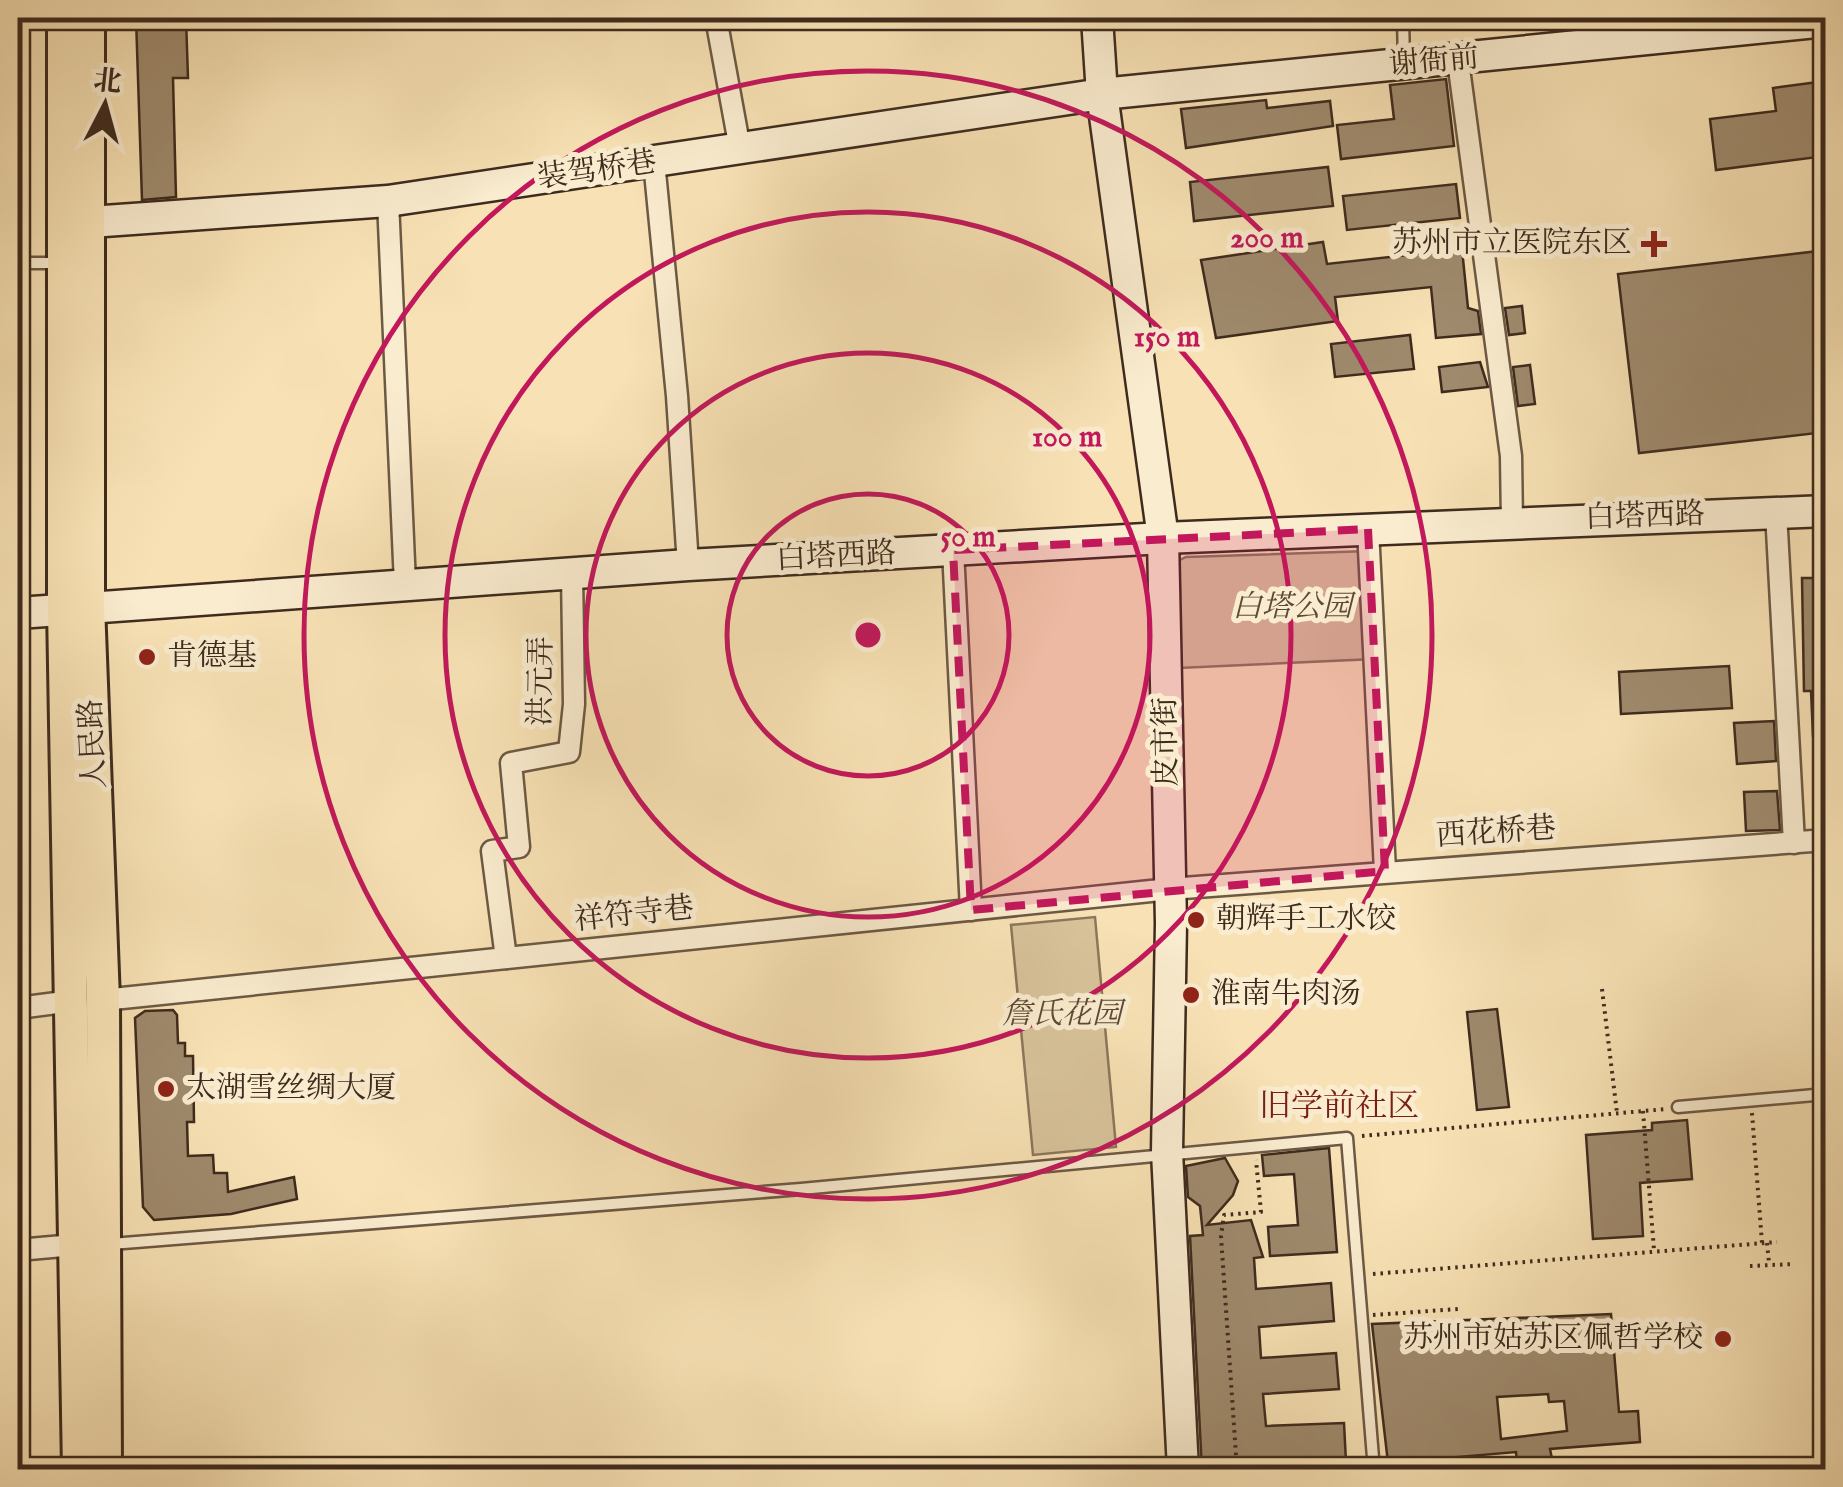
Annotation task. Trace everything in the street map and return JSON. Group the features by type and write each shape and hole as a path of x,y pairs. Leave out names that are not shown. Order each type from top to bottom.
{"main road":[{"name":"人民路","path":"64,18 88,1000 89,1245 80,1470"},
{"name":"人民路","path":"76,606 90,222 88,18"},
{"name":"人民路","path":"89,1245 105,1470"}],"street":[{"path":"716,18 740,149"},
{"name":"皮市街","path":"1097,18 1102,94 1163,538 1170,889 1167,1152 1182,1470"},
{"name":"谢衙前","path":"1102,94 1826,21"},
{"path":"1458,61 1511,456 1512,522"},
{"name":"装驾桥巷","path":"90,222 388,201 1102,94"},
{"path":"654,162 677,396 688,565"},
{"path":"388,201 404,584"},
{"name":"白塔西路","path":"18,613 688,565 1163,538 1826,511"},
{"path":"1776,512 1794,843"},
{"path":"1368,529 1385,871"},
{"path":"953,550 971,910"},
{"name":"洪元弄","path":"506,958 492,850 519,847 511,763 570,752 574,704 572,573"},
{"name":"西花桥巷","path":"1170,889 1826,840"},
{"name":"祥符寺巷","path":"18,1008 1170,889"},
{"path":"18,1250 89,1245"}],"lane":[{"path":"1403,18 1404,65"},
{"path":"18,263 58,263"},
{"path":"1678,1107 1826,1094"},
{"path":"89,1245 801,1189 1347,1138 1374,1470"}],"path":[{"path":"1602,989 1616,1114"},
{"path":"1751,1100 1769,1265"},
{"path":"1347,1138 1678,1107"},
{"path":"1643,1111 1654,1250"},
{"path":"1237,1470 1221,1236 1224,1215 1261,1212 1255,1145"},
{"path":"1358,1275 1776,1242"},
{"path":"1750,1266 1794,1264"},
{"path":"1362,1316 1458,1309"}],"highlighted area":[{"path":"1368,529 1385,871 971,910 953,550"}],"green space":[{"name":"白塔公园","path":"1369,551 1374,659 1179,668 1176,562 1186,557"},
{"name":"詹氏花园","path":"1095,917 1116,1147 1033,1155 1011,925"}],"building":[{"path":"136,18 186,18 188,78 173,78 176,197 142,200"},
{"path":"1446,79 1454,146 1341,159 1337,125 1394,119 1390,85"},
{"path":"1826,81 1826,156 1716,170 1710,119 1776,111 1773,88"},
{"path":"1266,100 1267,108 1330,101 1333,126 1186,148 1181,109"},
{"path":"1328,167 1333,206 1194,221 1190,182"},
{"path":"1456,184 1460,218 1347,230 1343,196"},
{"path":"1323,242 1327,264 1462,249 1468,308 1478,311 1481,334 1436,338 1431,287 1335,297 1338,321 1216,338 1201,260"},
{"path":"1819,251 1826,304 1826,432 1639,453 1618,274"},
{"path":"1522,306 1525,333 1509,335 1505,308"},
{"path":"1410,335 1414,369 1335,377 1331,344"},
{"path":"1480,362 1488,387 1442,392 1439,367"},
{"path":"1530,365 1535,404 1518,406 1513,367"},
{"path":"1802,578 1826,578 1826,735 1813,736 1811,691 1804,691"},
{"path":"1729,666 1732,708 1621,714 1619,672"},
{"path":"1774,721 1776,761 1737,764 1734,723"},
{"path":"1777,791 1780,830 1746,831 1744,792"},
{"path":"1497,1009 1509,1107 1477,1110 1467,1012"},
{"name":"太湖雪丝绸大厦","path":"173,1010 177,1015 178,1043 185,1043 185,1056 193,1056 194,1122 187,1122 188,1156 213,1155 214,1173 227,1173 228,1192 294,1177 297,1199 231,1214 154,1220 143,1207 135,1018 145,1011"},
{"path":"1687,1120 1692,1179 1640,1183 1643,1236 1593,1239 1586,1135 1652,1130 1652,1123"},
{"path":"1329,1148 1337,1252 1270,1256 1268,1227 1298,1225 1294,1174 1264,1176 1262,1155"},
{"path":"1225,1158 1238,1181 1233,1195 1207,1225 1251,1220 1263,1257 1254,1258 1256,1289 1331,1283 1334,1321 1259,1327 1261,1358 1336,1353 1339,1389 1263,1394 1266,1426 1344,1423 1346,1462 1269,1465 1269,1470 1202,1470 1190,1236 1203,1235 1200,1206 1188,1197 1186,1166"},
{"path":"1611,1314 1619,1412 1638,1411 1640,1442 1550,1449 1552,1459 1517,1463 1516,1452 1388,1463 1372,1324","holes":["1548,1394 1549,1402 1564,1401 1567,1431 1501,1439 1497,1397"]}],"place":[{"name":"苏州市立医院东区","path":"1654,244"},
{"name":"肯德基","path":"147,657"},
{"name":"朝辉手工水饺","path":"1196,920"},
{"name":"淮南牛肉汤","path":"1191,995"},
{"name":"太湖雪丝绸大厦","path":"166,1089"},
{"name":"苏州市姑苏区佩哲学校","path":"1723,1339"}],"district":[{"name":"旧学前社区","path":"1339,1107"}]}
